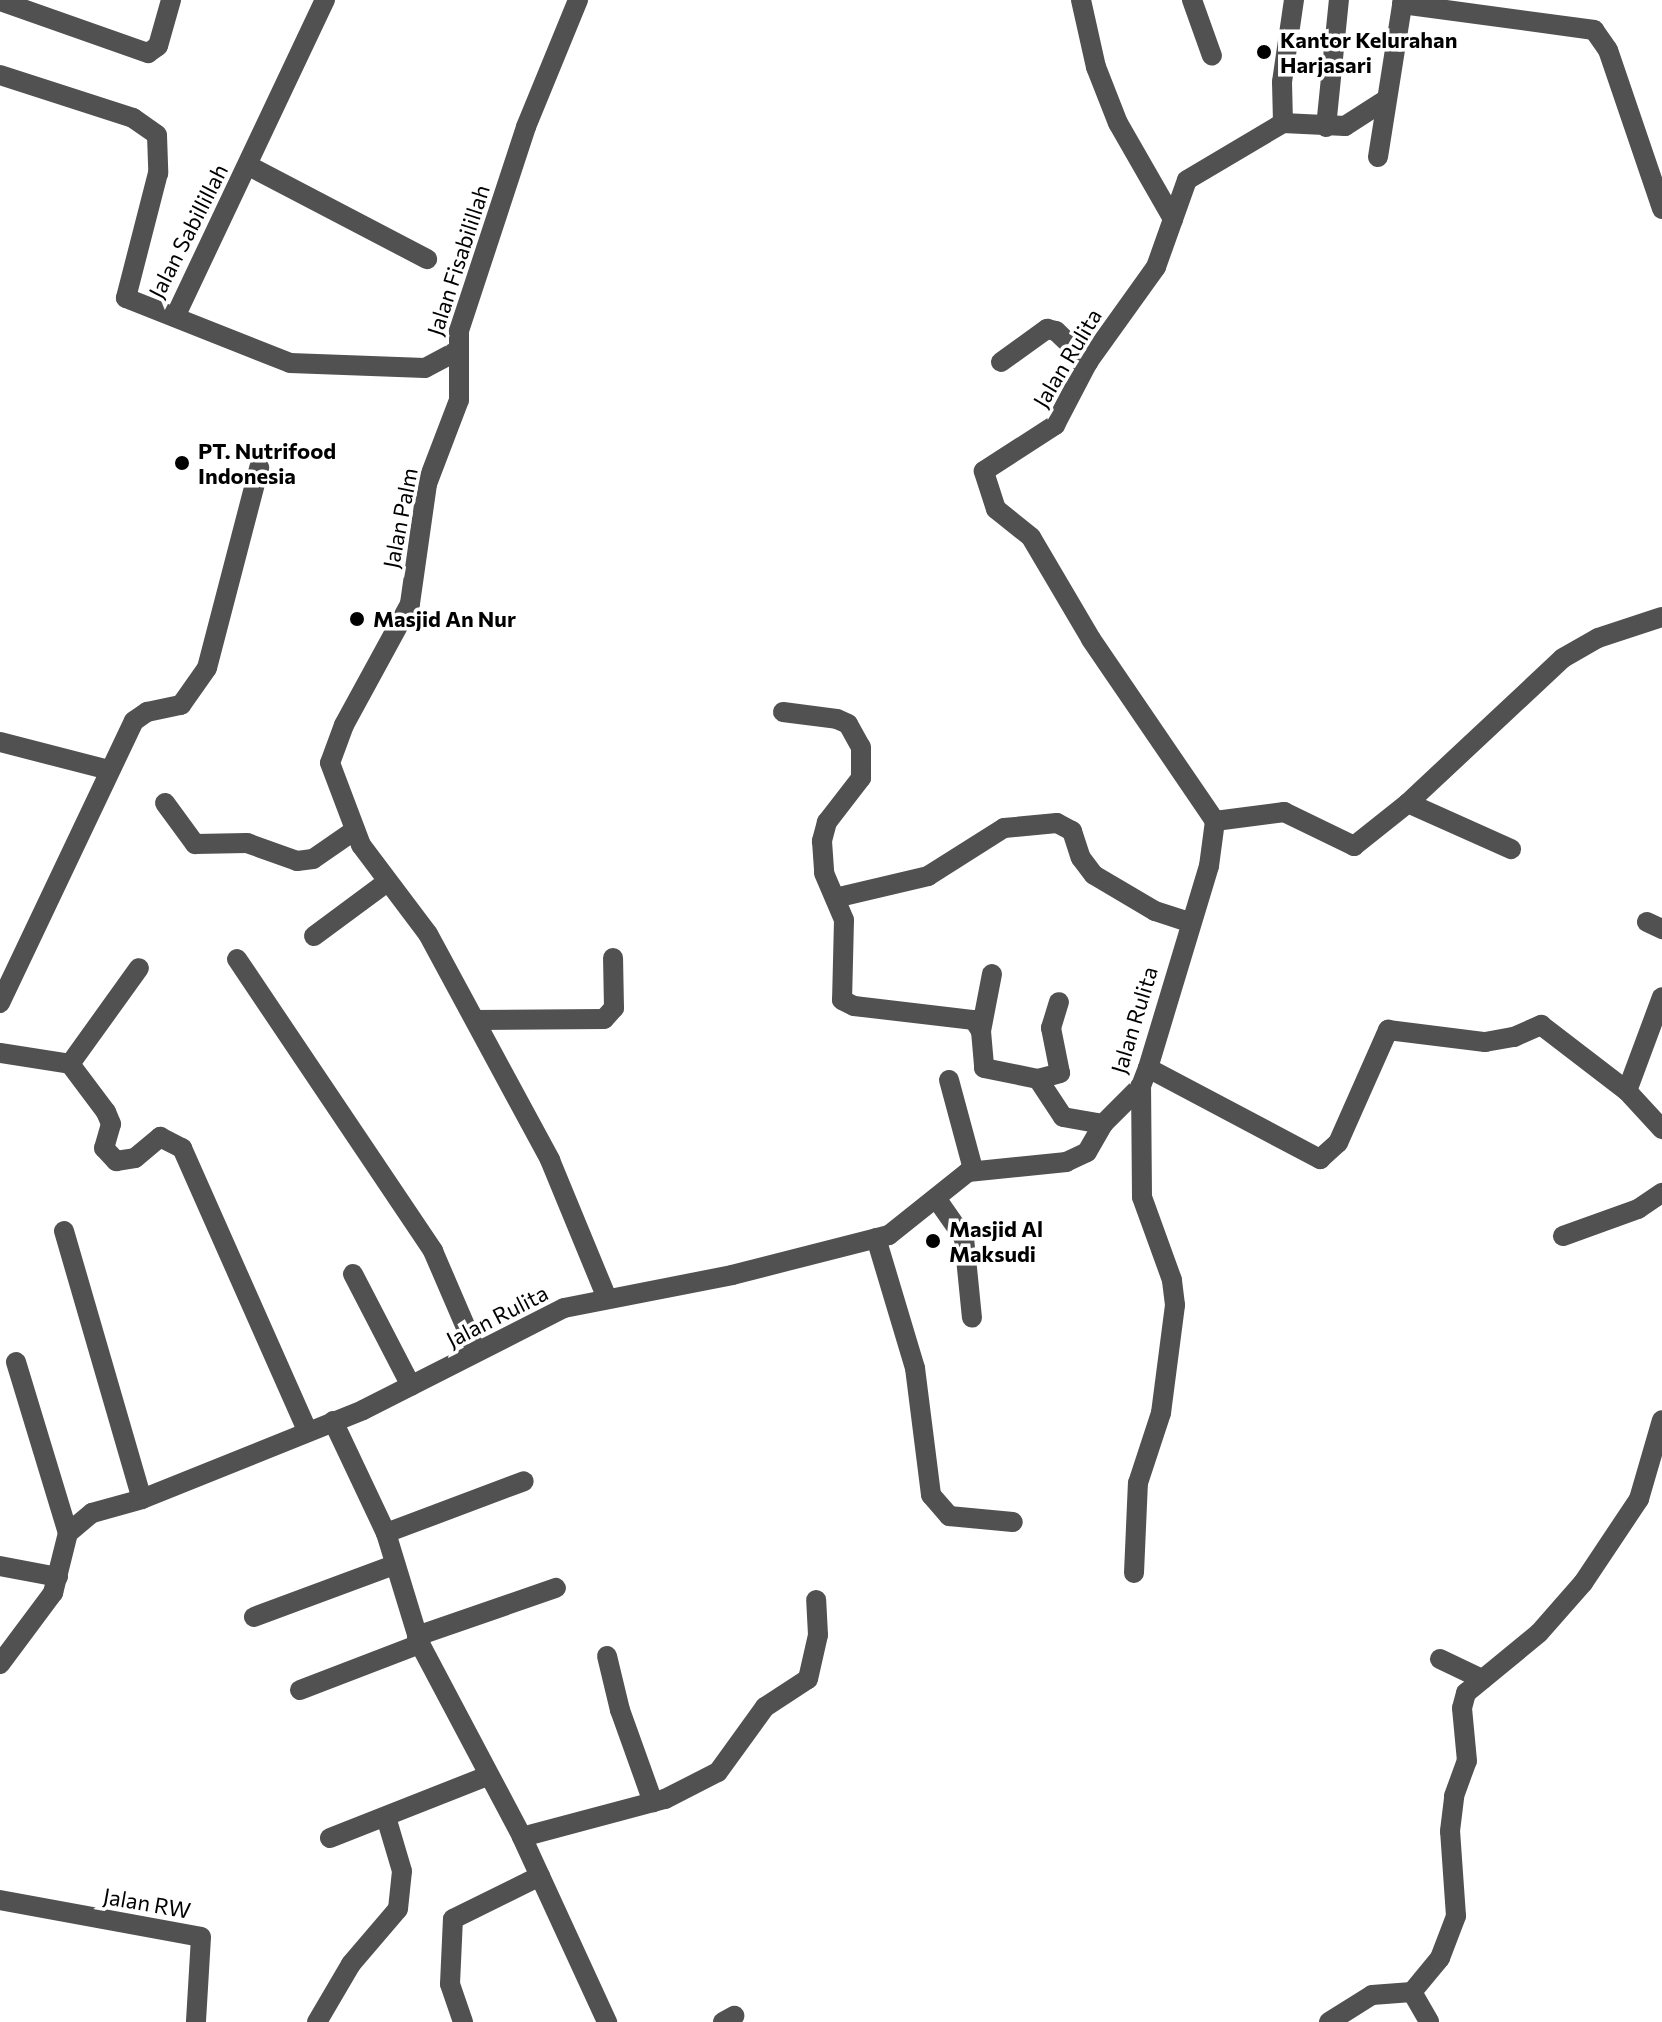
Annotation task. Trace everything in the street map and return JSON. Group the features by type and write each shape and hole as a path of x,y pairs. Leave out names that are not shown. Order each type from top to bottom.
{"street":[{"path":"2,1 148,53 158,46 171,0"},
{"name":"Jalan Sabillillah","path":"0,75 133,118 157,135 158,173 124,294 175,317 325,0"},
{"name":"Jalan Fisabilillah","path":"175,317 290,363 425,368 457,351 526,127 578,0"},
{"path":"1192,0 1212,56"},
{"path":"1294,0 1282,82 1283,123 1345,126 1384,101"},
{"path":"1326,127 1339,0"},
{"path":"1086,2 1088,39 1113,112 1173,219"},
{"path":"1378,157 1384,101 1403,2 1594,30 1608,50 1662,209"},
{"name":"Jalan Rulita","path":"68,1533 92,1513 142,1499 411,1386 536,1320 606,1296 732,1275 876,1238 909,1223 973,1169 1071,1161 1087,1152 1103,1124 1145,1077 1189,922 1209,866 1215,821 1091,639 1037,546 996,509 983,479 992,461 1051,430 1088,362 1156,267 1187,180 1283,123"},
{"path":"249,166 427,259"},
{"path":"1001,362 1047,329 1056,331 1088,362"},
{"name":"Jalan Palm","path":"355,830 333,775 336,741 410,604 427,484 459,400 457,351"},
{"path":"0,1003 109,770 139,716 181,705 197,687 207,668 259,468"},
{"path":"1215,821 1284,812 1354,846 1408,803 1563,658 1598,638 1662,617"},
{"path":"783,712 837,719 848,724 861,747 861,778 823,832 824,873 844,920 839,989 845,1003 969,1018 981,1031"},
{"path":"0,742 109,770"},
{"path":"165,803 195,844 247,843 297,861 313,859 355,830 387,882 428,934 475,1020 550,1160 606,1296"},
{"path":"1408,803 1511,849"},
{"path":"835,898 928,876 1004,828 1057,823 1072,831 1081,858 1094,875 1155,911 1189,922"},
{"path":"314,936 387,882"},
{"path":"475,1020 604,1019 614,1008 613,958"},
{"path":"237,959 433,1251 476,1351"},
{"path":"70,1064 139,968"},
{"path":"992,974 981,1031 984,1068 1038,1079 1060,1073 1051,1028 1059,1002"},
{"path":"1627,1091 1662,997"},
{"path":"1134,1573 1138,1483 1161,1413 1175,1305 1172,1280 1142,1197 1145,1077 1320,1159 1338,1143 1388,1030 1485,1042 1514,1037 1541,1025 1627,1091 1662,1129"},
{"path":"0,1053 70,1064 111,1124 104,1148 108,1157 125,1162 160,1137 182,1148 307,1430"},
{"path":"1038,1079 1063,1117 1103,1124"},
{"path":"949,1080 973,1169"},
{"path":"1563,1236 1638,1209 1662,1193"},
{"path":"936,1198 964,1238 972,1318"},
{"path":"64,1231 142,1499"},
{"path":"876,1238 915,1368 931,1495 949,1516 1013,1522"},
{"path":"353,1274 411,1386"},
{"path":"0,1664 42,1611 58,1577 68,1533 16,1362"},
{"path":"1329,2022 1372,1995 1412,1992 1440,1958 1456,1916 1450,1831 1454,1796 1467,1761 1462,1708 1466,1693 1539,1633 1583,1583 1639,1499 1662,1420"},
{"path":"333,1421 386,1533 418,1640 487,1776 522,1837 604,2021"},
{"path":"386,1533 524,1481"},
{"path":"254,1617 394,1565"},
{"path":"0,1566 58,1577"},
{"path":"300,1690 418,1640 556,1588"},
{"path":"522,1837 653,1802 689,1790 718,1772 765,1707 808,1679 818,1635 816,1600"},
{"path":"607,1656 620,1710 653,1802"},
{"path":"1440,1659 1482,1679"},
{"path":"330,1838 487,1776"},
{"path":"317,2022 351,1964 398,1909 402,1871 386,1817"},
{"path":"463,2022 450,1984 453,1919 540,1876"},
{"name":"Jalan RW","path":"0,1900 201,1937 196,2022"},
{"path":"1412,1992 1429,2022"}],"place":[{"name":"Kantor Kelurahan Harjasari","path":"1264,52"},
{"name":"PT. Nutrifood Indonesia","path":"182,463"},
{"name":"Masjid An Nur","path":"357,619"},
{"name":"Masjid Al Maksudi","path":"933,1241"}]}
